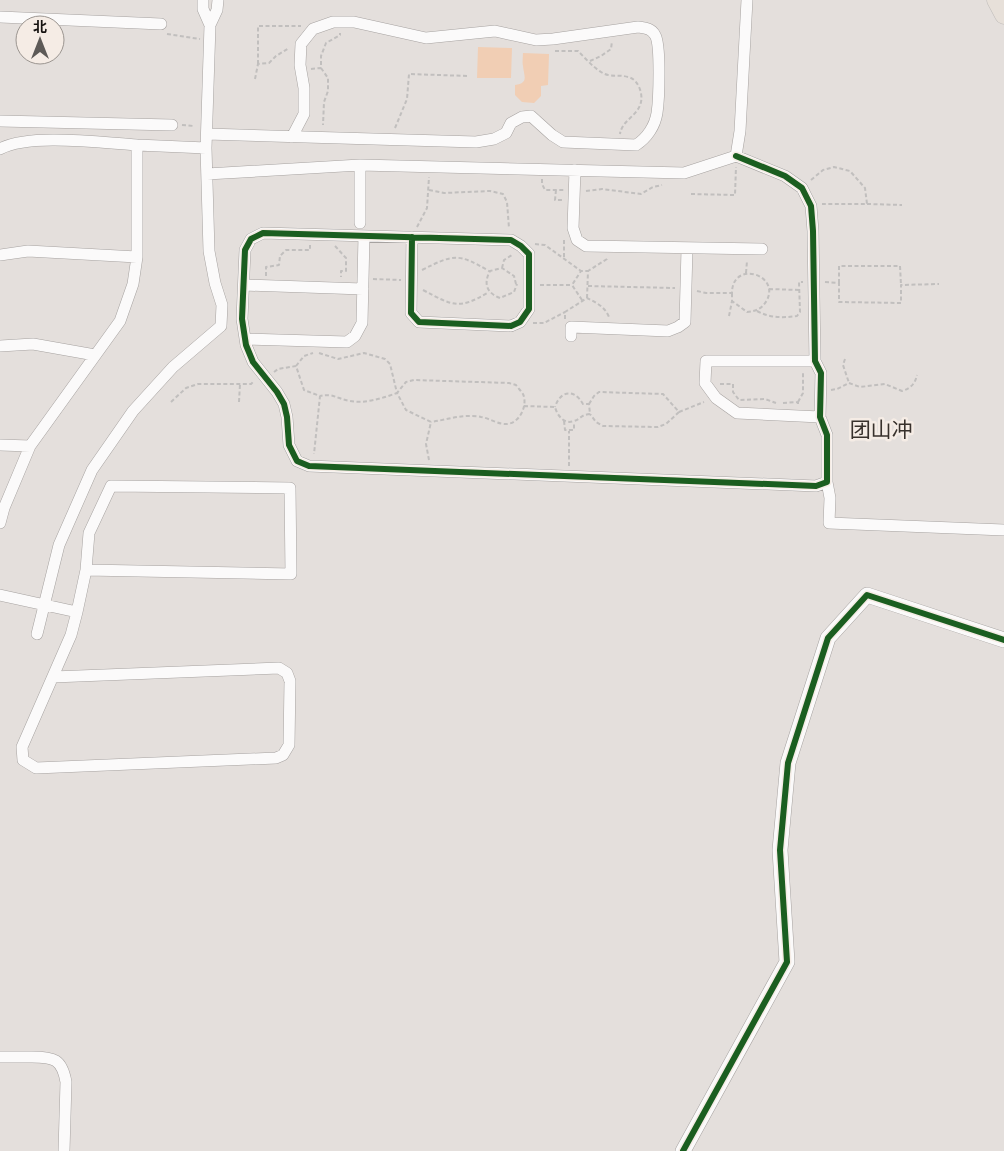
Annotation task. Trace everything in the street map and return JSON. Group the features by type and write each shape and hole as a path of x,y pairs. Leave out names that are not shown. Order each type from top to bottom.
{"main road":[{"path":"996,0 1004,15"}],"street":[{"path":"203,0 203,9 210,24"},
{"path":"38,634 59,544 92,470 133,411 173,367 204,342 220,326 222,305 208,251 206,148 210,24 217,10 218,0"},
{"path":"736,156 740,131 747,0"},
{"path":"0,17 161,24"},
{"path":"207,130 292,136 323,138 476,142 494,139 506,133 511,123 522,117 532,116 552,135 563,142 636,145 645,139 657,114 659,46 655,34 649,29 638,27 536,40 495,31 426,38 354,22 333,22 314,29 301,44 304,114 292,136"},
{"path":"0,121 172,125"},
{"path":"0,149 5,146 35,140 206,148"},
{"path":"0,523 4,508 30,446 120,321 133,284 136,256 136,145"},
{"path":"207,174 360,165 684,173 736,156 785,176 802,188 810,204 813,231 816,361 822,373 820,417 827,435 827,482 830,498 830,523 1004,530"},
{"path":"360,165 360,223"},
{"path":"575,170 574,228 577,240 586,246 762,249"},
{"path":"412,237 411,313 419,322 510,326 520,322 524,317 529,309 529,254 521,246 510,240 412,237 364,236 310,234 263,233 251,239 245,250 242,319 246,339 253,362 284,404 289,445 298,461 313,466 816,486 827,482"},
{"path":"246,339 347,342 355,336 362,323 364,236"},
{"path":"571,336 571,328 668,331 685,322 687,249"},
{"path":"0,254 28,251 136,256"},
{"path":"244,285 340,288 363,284"},
{"path":"0,346 33,344 95,355"},
{"path":"816,361 706,361 705,383 716,398 737,414 820,417"},
{"path":"0,445 30,446"},
{"path":"53,677 279,668 287,673 290,680 289,745 283,755 276,758 36,768 24,760 22,747 71,635 86,570 89,533 111,486 290,488 291,574 86,570"},
{"path":"683,1151 787,962 780,850 788,763 828,638 867,594 1004,640"},
{"path":"0,595 77,612"},
{"path":"0,1057 50,1057 64,1071 66,1082 64,1151"}],"path":[{"path":"323,138 324,102 328,91 328,78 322,68 321,56 326,43 340,36 341,22"},
{"path":"161,24 163,34 209,40"},
{"path":"255,79 258,64 258,26 309,26 314,29"},
{"path":"590,61 611,49 611,31"},
{"path":"545,39 545,51 578,52 600,72 612,77 629,77 636,82 641,93 641,103 637,112 627,120 621,130 619,144"},
{"path":"258,64 269,63 282,52 301,44"},
{"path":"301,70 322,68"},
{"path":"391,140 407,99 409,74 468,76"},
{"path":"172,125 207,130"},
{"path":"690,194 735,195 736,156"},
{"path":"412,237 426,208 429,190 429,167"},
{"path":"802,188 823,170 834,167 850,171 865,188 867,204"},
{"path":"542,170 542,184 545,190 590,191 602,189 641,194 653,187 662,185"},
{"path":"429,190 444,193 490,191 502,194 507,202 509,218 509,229 505,240"},
{"path":"810,204 902,205"},
{"path":"266,286 266,267 279,265 280,256 286,250 310,250 310,234"},
{"path":"327,246 336,246 346,258 346,271 341,271 340,288"},
{"path":"583,301 572,285 581,271 588,271 608,259 610,246"},
{"path":"746,274 747,249"},
{"path":"363,284 411,280 452,257 461,257 490,271"},
{"path":"839,266 900,266 901,285 901,302 839,302 839,266"},
{"path":"524,317 532,323 544,323 583,301 587,298 588,271"},
{"path":"729,316 732,286 737,277 746,274 756,274 764,278 769,289 768,298 757,311 747,312 732,301"},
{"path":"411,280 452,305 462,305 489,292"},
{"path":"757,311 766,316 773,317 797,316 800,312 799,282 839,282"},
{"path":"901,285 939,284"},
{"path":"588,286 686,288 706,292 732,292"},
{"path":"769,289 799,290"},
{"path":"587,298 606,310 610,318 611,329"},
{"path":"565,312 566,335 571,336"},
{"path":"171,402 186,388 198,384 251,384 278,368 296,366 304,356 315,352 338,359 364,353 385,359 390,364 397,393 406,410 431,422 446,420 452,417 482,417 506,425 516,421 522,414 524,406 524,395 516,385 509,383 414,380 406,382 397,393 380,399 351,402 330,394 320,396 304,390 296,366"},
{"path":"845,359 843,365 849,383"},
{"path":"797,416 798,402 803,393 803,361"},
{"path":"821,391 838,389 849,383 860,387 885,384 902,391 910,388 917,375"},
{"path":"705,383 732,384 733,392 739,400 764,400 778,403 798,402"},
{"path":"239,402 240,384"},
{"path":"679,412 663,394 600,392 594,396 589,404 590,414 596,422 603,426 658,427 666,424 679,412 716,398"},
{"path":"569,431 565,430 564,421 558,415 555,407 557,401 562,396 575,394 583,404 589,404"},
{"path":"313,466 320,396"},
{"path":"524,406 555,407"},
{"path":"564,421 574,421 582,415 590,414"},
{"path":"569,431 574,430 574,421"},
{"path":"431,422 426,444 431,470"},
{"path":"569,431 569,476"}],"shaded area":[{"path":"478,47 512,48 511,78 477,78"},
{"path":"523,53 549,54 548,85 541,86 541,96 534,103 522,102 515,95 515,85 522,83 525,78"}],"cycle path":[{"path":"412,237 411,313 419,322 511,326 520,322 529,309 529,254 511,240 263,233 251,239 245,250 242,319 246,345 253,362 284,404 289,445 297,461 309,466 816,486 827,482 827,435 820,417 821,373 815,361 811,206 802,188 785,176 736,156"},
{"path":"683,1151 787,962 780,850 788,763 828,638 867,595 1004,640"}],"district":[{"name":"团山冲","path":"881,430"}]}
